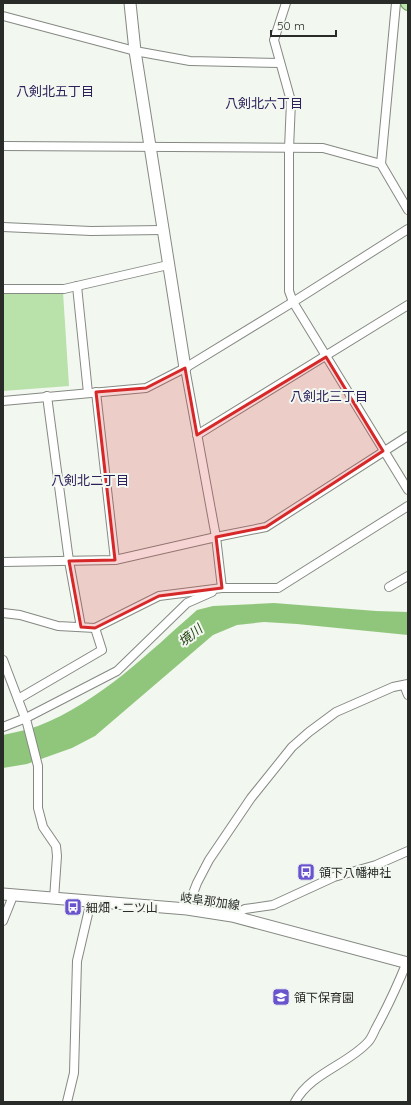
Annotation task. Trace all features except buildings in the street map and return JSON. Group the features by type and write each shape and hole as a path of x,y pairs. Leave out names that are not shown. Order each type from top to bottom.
{"main road":[{"path":"130,3 135,51 162,230 185,368"},
{"name":"岐阜那加線","path":"8,895 187,909 232,916 407,963"}],"street":[{"path":"286,3 274,40 291,101 289,149 289,291 293,302 408,490"},
{"path":"396,3 382,164 408,210"},
{"path":"3,16 135,51 190,61 280,62"},
{"path":"3,146 289,149 323,148 382,164"},
{"path":"3,227 90,231 162,230"},
{"path":"3,401 146,388 185,368 408,229"},
{"path":"3,289 64,289 168,265"},
{"path":"77,286 115,560"},
{"path":"197,435 408,305"},
{"path":"185,368 216,537 222,588"},
{"path":"47,396 69,561 81,627"},
{"path":"3,562 115,560 266,527 408,436"},
{"path":"3,613 20,615 58,626 95,628 159,596 222,588 278,588 408,506"},
{"path":"390,587 408,576"},
{"path":"3,727 26,721 117,671 187,603 222,588"},
{"path":"18,699 102,650 95,628"},
{"path":"4,665 26,721 38,766 38,808 42,827 56,846 57,856 54,898"},
{"path":"187,909 197,883 209,860 251,798 292,747 336,712 393,687 406,685 408,695"},
{"path":"232,916 245,909 272,905 334,877 376,865 408,851"},
{"path":"3,921 8,895"},
{"path":"67,1102 74,1073 77,962 91,901"},
{"path":"295,1102 307,1087 369,1042 407,963"}],"highlighted area":[{"path":"326,357 383,451 266,527 216,537 222,588 159,596 95,628 81,627 69,561 115,560 96,392 146,388 185,368 197,435"}],"shaded area":[{"path":"3,292 63,292 69,386 3,391"}],"water":[{"name":"境川","path":"274,603 408,612 408,635 264,622 237,625 213,635 95,736 72,748 27,764 3,768 3,735 38,726 61,716 82,704 103,690 142,659 197,610 213,606"}],"place":[{"name":"領下八幡神社","path":"306,872"},
{"name":"細畑・二ツ山","path":"73,907"},
{"name":"領下保育園","path":"281,997"}],"district":[{"name":"八剣北五丁目","path":"55,91"},
{"name":"八剣北六丁目","path":"264,103"},
{"name":"八剣北三丁目","path":"329,396"},
{"name":"八剣北二丁目","path":"90,480"}]}
